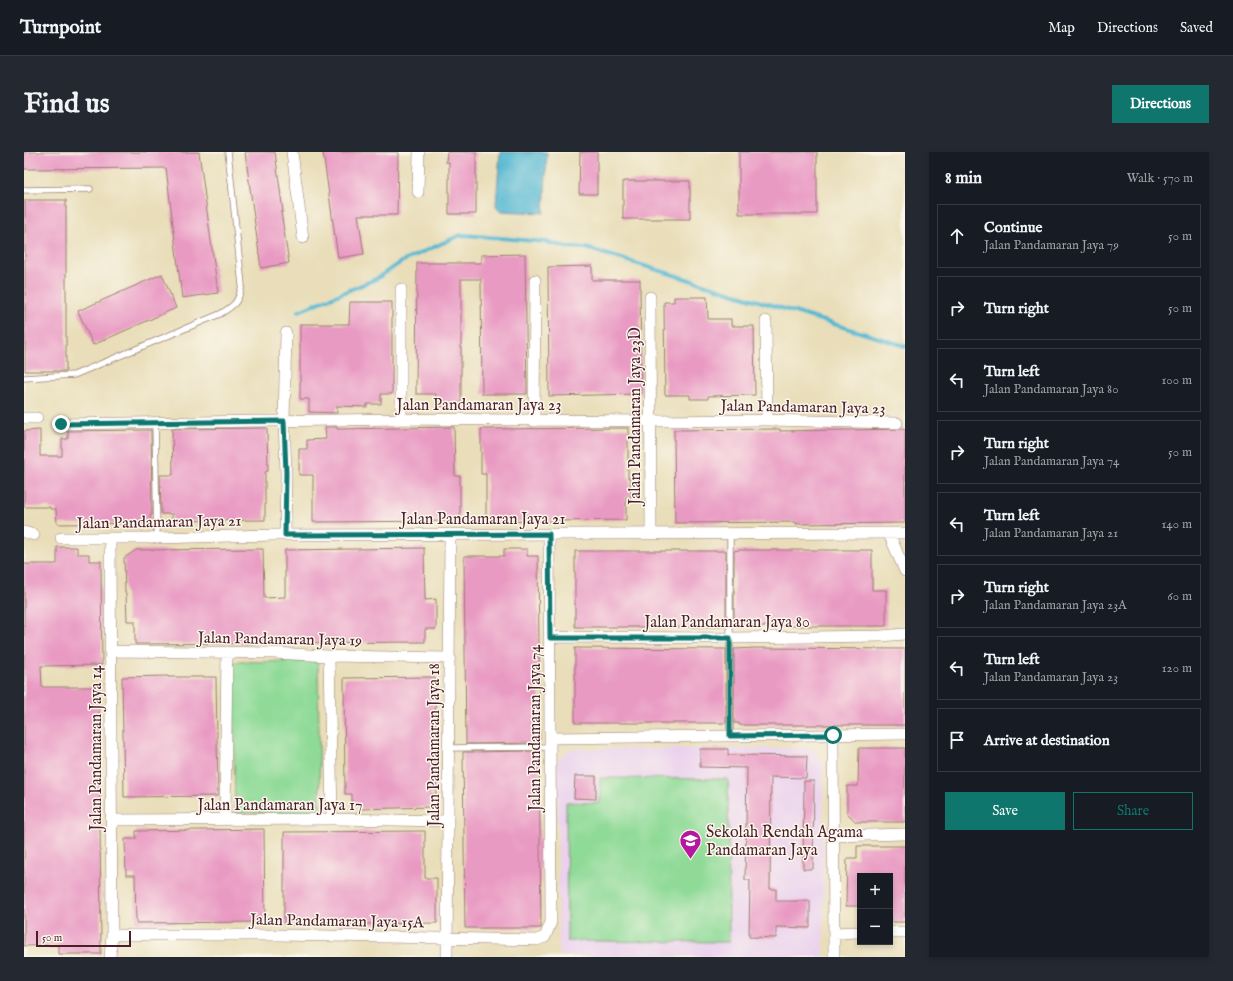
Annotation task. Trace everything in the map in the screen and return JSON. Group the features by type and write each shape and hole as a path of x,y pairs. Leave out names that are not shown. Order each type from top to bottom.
{"street":[{"path":"292,152 303,238"},
{"path":"418,192 419,152"},
{"path":"534,421 535,280"},
{"path":"401,419 402,289"},
{"name":"Jalan Pandamaran Jaya 23D","path":"650,297 651,534"},
{"path":"766,321 767,420"},
{"path":"285,535 286,473 284,421 286,333"},
{"path":"24,418 37,418"},
{"name":"Jalan Pandamaran Jaya 23","path":"61,424 401,419 534,421 767,420 897,423"},
{"name":"Jalan Pandamaran Jaya 21","path":"61,538 450,534 905,533"},
{"name":"Jalan Pandamaran Jaya 18","path":"447,957 450,534"},
{"name":"Jalan Pandamaran Jaya 74","path":"549,534 550,922"},
{"path":"889,534 905,571"},
{"name":"Jalan Pandamaran Jaya 14","path":"110,538 112,820 112,935 110,957"},
{"name":"Jalan Pandamaran Jaya 80","path":"550,638 730,638 882,636 905,634"},
{"name":"Jalan Pandamaran Jaya 19","path":"110,651 227,652 330,656 450,658"},
{"path":"226,819 227,652"},
{"path":"330,656 332,819"},
{"path":"550,742 730,736 905,734"},
{"path":"833,735 834,957"},
{"name":"Jalan Pandamaran Jaya 17","path":"112,820 332,819 448,821"},
{"path":"834,836 905,834"},
{"name":"Jalan Pandamaran Jaya 15A","path":"112,935 270,935 537,940 545,937 550,922"},
{"path":"834,932 857,932"},
{"path":"893,932 905,932"}],"lane":[{"path":"24,378 74,375 220,314 234,306 242,285 228,152"},
{"path":"24,190 90,189"},
{"path":"155,422 157,538"},
{"path":"730,533 730,736"},
{"path":"449,748 550,742"}],"shaded area":[{"name":"Sekolah Rendah Agama Pandamaran Jaya","path":"812,748 823,763 824,957 559,956 557,761 570,749"}],"green space":[{"path":"318,661 320,812 235,813 233,662"},
{"path":"600,778 728,779 729,942 567,941 566,802 600,803"}],"water":[{"path":"500,152 547,152 544,213 499,211 496,205"}],"building":[{"path":"24,152 199,152 218,293 182,298 166,168 24,169"},
{"path":"245,152 275,152 283,212 281,212 289,263 261,268"},
{"path":"323,152 398,152 397,215 358,215 364,254 338,258"},
{"path":"447,152 476,152 476,214 449,214 449,162 446,162"},
{"path":"580,152 597,152 597,194 579,194"},
{"path":"739,152 817,152 817,214 739,214"},
{"path":"623,181 690,181 690,219 623,219"},
{"path":"25,200 66,200 66,371 25,371"},
{"path":"525,254 527,394 482,394 481,279 461,279 461,406 436,406 436,394 416,394 417,263 481,263 481,255"},
{"path":"592,266 592,280 640,280 641,394 549,396 548,267"},
{"path":"162,274 176,308 93,345 78,311"},
{"path":"674,297 707,297 708,319 731,319 731,326 754,326 755,395 708,396 708,399 690,399 690,395 665,395 664,302 674,302"},
{"path":"350,302 392,302 392,394 381,394 381,404 367,404 367,407 337,406 337,413 309,412 309,399 300,399 300,324 349,324"},
{"path":"325,427 337,427 337,429 454,427 455,476 460,476 460,521 313,522 313,475 299,475 299,449 307,449 307,440 326,439"},
{"path":"267,428 268,471 265,472 265,520 172,521 172,514 161,514 160,475 173,475 172,429"},
{"path":"628,428 628,478 630,478 631,497 626,497 626,520 486,522 486,474 481,474 481,429"},
{"path":"780,429 780,431 905,429 905,523 675,523 674,430"},
{"path":"40,430 40,456 62,456 62,439 68,439 68,431 151,430 151,523 57,524 56,509 50,509 50,507 24,507 24,431"},
{"path":"57,547 77,547 77,554 89,554 89,561 101,561 102,665 41,666 42,687 99,687 101,954 58,954 58,945 24,946 24,564 57,564"},
{"path":"424,548 425,600 436,599 436,629 425,629 425,642 135,644 135,621 127,621 124,558 136,550 263,549 264,598 285,597 285,550"},
{"path":"504,549 527,549 527,556 538,556 540,739 539,743 466,744 464,556 504,556"},
{"path":"872,550 872,590 886,590 886,626 734,626 734,551"},
{"path":"575,551 726,551 726,627 575,627"},
{"path":"575,648 726,649 726,723 575,723"},
{"path":"734,649 905,649 905,725 739,725 739,723 734,723"},
{"path":"122,677 216,677 218,796 124,797"},
{"path":"435,677 436,794 431,794 431,807 361,809 361,804 352,805 352,794 345,794 344,678"},
{"path":"859,748 905,748 905,822 856,822 847,813 847,786 858,786"},
{"path":"700,749 728,749 728,755 807,756 806,778 771,777 770,889 776,889 776,901 810,901 810,928 776,927 776,938 749,937 750,880 745,880 747,768 700,767"},
{"path":"539,751 541,928 465,928 463,752"},
{"path":"575,776 596,776 596,799 574,798"},
{"path":"804,781 814,781 813,869 803,869"},
{"path":"264,829 265,922 136,923 135,875 126,875 125,839 136,839 136,831"},
{"path":"425,831 425,878 437,878 437,923 284,925 284,832"},
{"path":"857,846 905,846 905,922 893,922 893,873 857,873 857,906 846,906 847,858 857,858"}],"waterway":[{"path":"299,311 376,279 401,262 458,236 465,235 546,242 567,247 586,248 905,346"}],"place":[{"name":"Sekolah Rendah Agama Pandamaran Jaya","path":"691,860"}],"route":[{"path":"61,424 284,421 286,473 285,535 549,534 550,638 730,638 730,736 833,735"}]}
